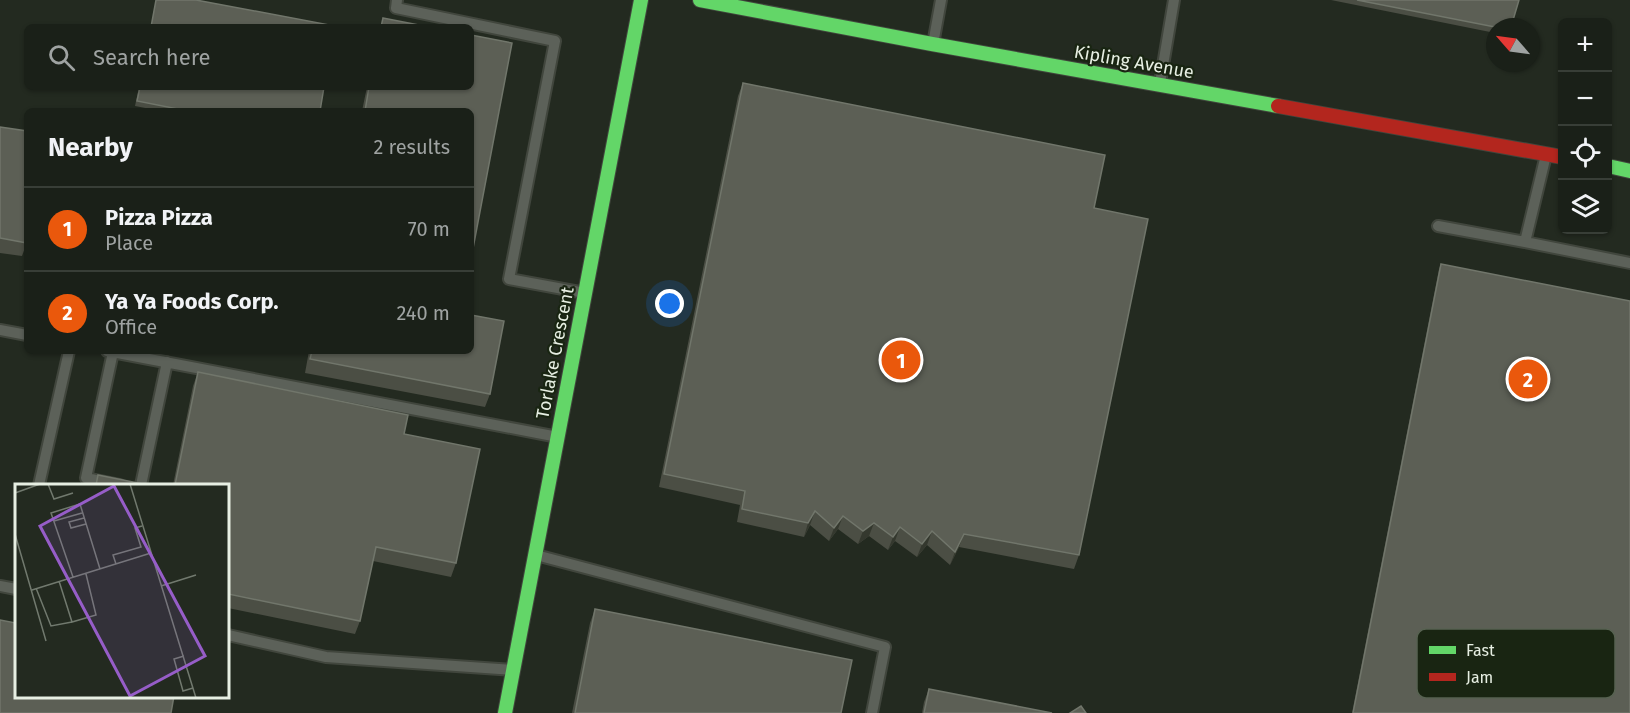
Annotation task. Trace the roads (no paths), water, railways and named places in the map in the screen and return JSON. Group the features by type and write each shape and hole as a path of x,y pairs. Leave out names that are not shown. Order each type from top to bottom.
{"main road":[{"name":"Torlake Crescent","path":"505,713 641,0"},
{"name":"Kipling Avenue","path":"700,0 1558,156"},
{"path":"1612,167 1630,171"}],"lane":[{"path":"398,0 396,8 473,24"},
{"path":"932,44 941,0"},
{"path":"1160,85 1174,0"},
{"path":"474,24 555,41 509,279 585,293"},
{"path":"1525,242 1546,154"},
{"path":"1438,226 1630,263"},
{"path":"0,330 24,334"},
{"path":"39,484 68,354"},
{"path":"110,354 86,478 115,484"},
{"path":"121,354 558,437"},
{"path":"141,484 167,362"},
{"path":"536,555 885,647 872,713"},
{"path":"0,586 15,587"},
{"path":"230,635 326,657 514,670"}],"place":[{"name":"Pizza Pizza","path":"901,360"},
{"name":"Ya Ya Foods Corp.","path":"1528,379"}]}
